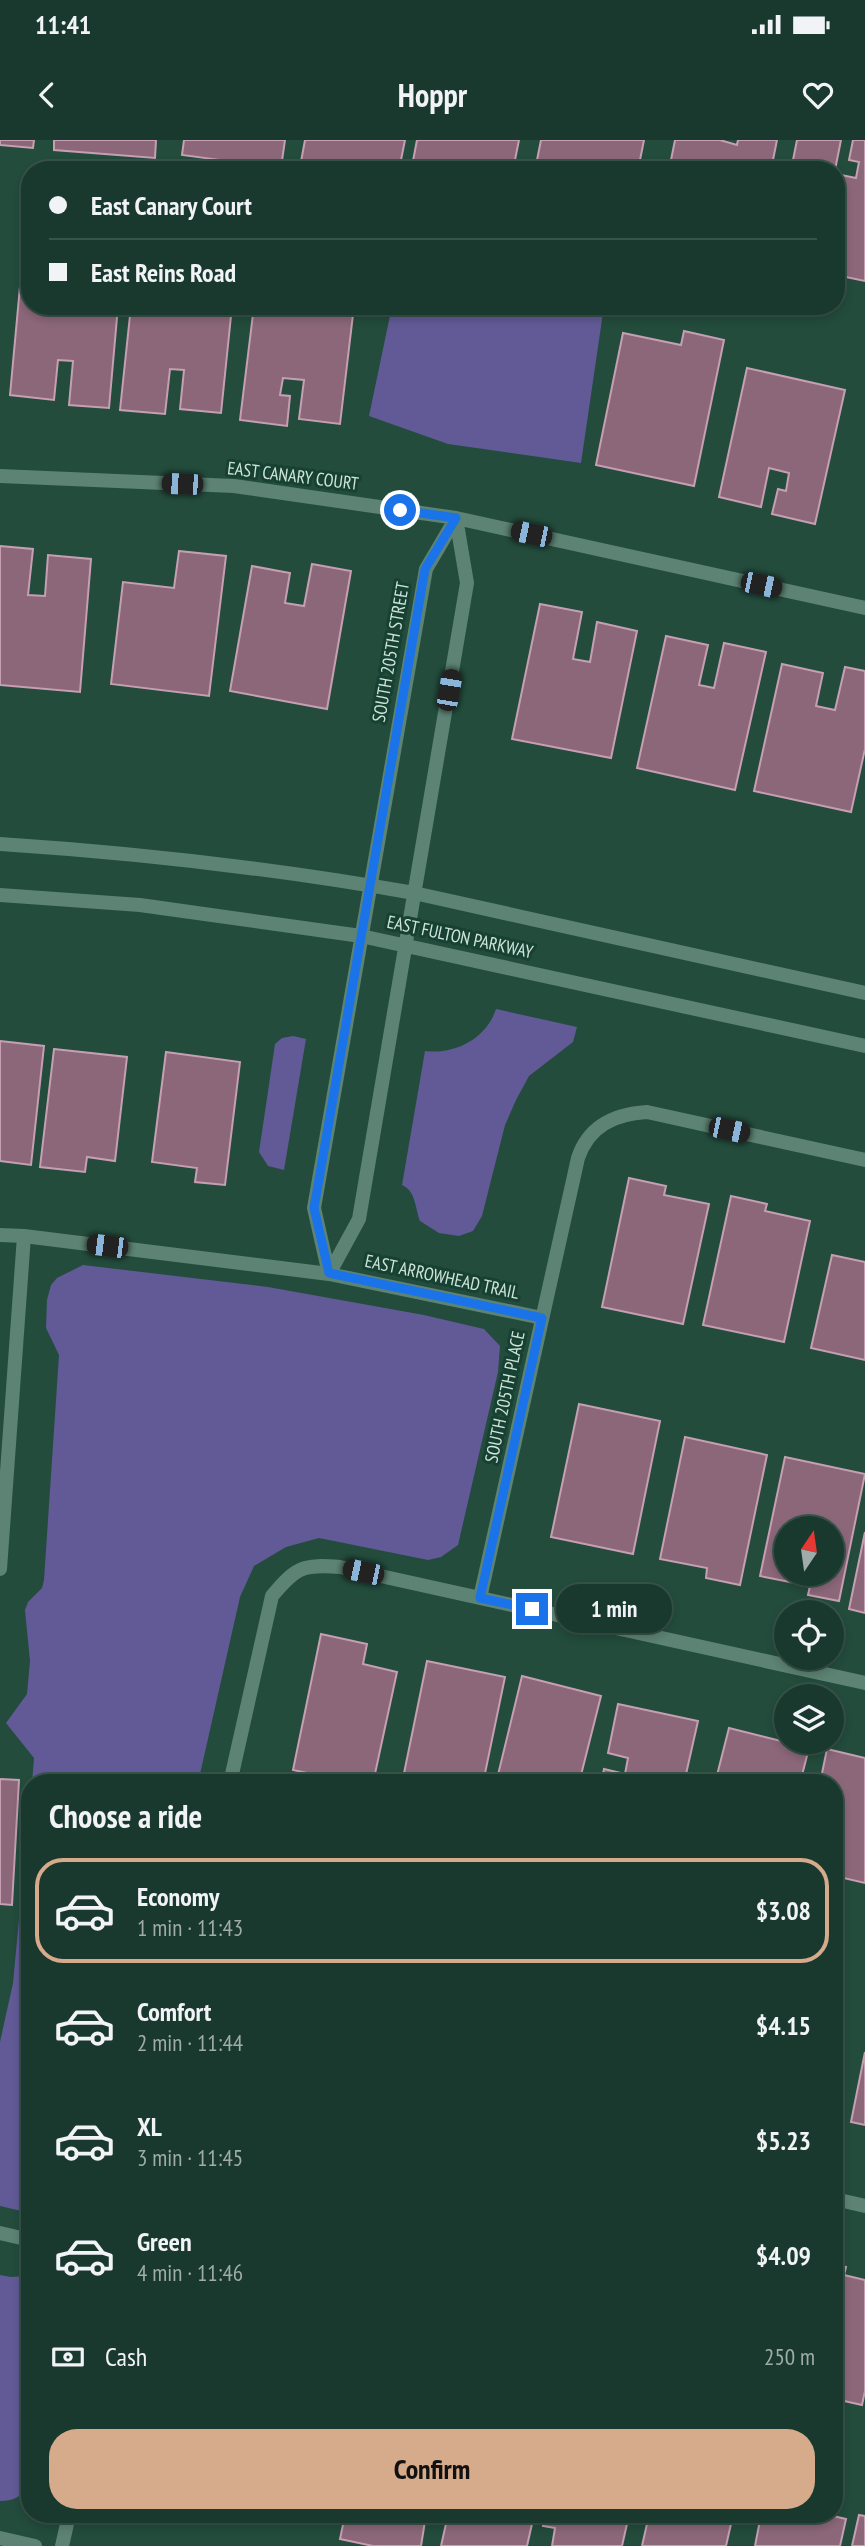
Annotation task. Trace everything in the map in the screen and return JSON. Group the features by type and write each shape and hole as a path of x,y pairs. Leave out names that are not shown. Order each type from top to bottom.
{"street":[{"name":"EAST CANARY COURT","path":"0,476 234,486 456,518 865,608"},
{"name":"SOUTH 205TH STREET","path":"329,1273 314,1208 425,569 456,518"},
{"path":"329,1273 359,1219 467,583 456,518"},
{"name":"EAST FULTON PARKWAY","path":"0,844 206,863 369,885 865,993"},
{"name":"EAST FULTON PARKWAY","path":"0,895 140,905 361,936 865,1046"},
{"name":"SOUTH 205TH PLACE","path":"480,1598 578,1158 581,1149 597,1127 623,1114 647,1112 865,1160"},
{"name":"EAST ARROWHEAD TRAIL","path":"0,1235 329,1273 542,1318"},
{"path":"0,1569 23,1236"},
{"path":"232,1774 272,1596 289,1576 313,1564 340,1567 865,1683"},
{"path":"843,2201 865,2206"},
{"path":"0,2234 21,2238"},
{"path":"62,2546 67,2523"},
{"path":"0,2538 35,2546"}],"shaded area":[{"path":"390,315 603,315 581,463 448,444 369,416"},
{"path":"496,1009 577,1027 573,1042 529,1076 516,1100 505,1125 482,1216 473,1231 459,1236 439,1233 420,1221 413,1196 402,1185 425,1051 447,1050 468,1042 485,1028"},
{"path":"293,1036 306,1039 284,1170 268,1166 259,1152 275,1044 282,1038"},
{"path":"83,1265 268,1287 424,1315 484,1329 500,1346 498,1372 458,1545 441,1557 428,1560 319,1538 286,1547 254,1566 240,1597 200,1774 33,1774 34,1758 6,1723 27,1694 30,1661 25,1610 28,1602 42,1588 44,1580 59,1355 46,1328 47,1300 51,1285 57,1278"},
{"path":"21,1898 21,2211 0,2206 0,2042 13,1983"},
{"path":"0,2275 21,2276 21,2494 10,2500 0,2501"}],"building":[{"path":"0,140 34,140 33,148 0,145"},
{"path":"54,140 156,140 155,158 54,150"},
{"path":"184,140 285,140 282,161 228,161 182,155"},
{"path":"305,140 405,140 401,161 301,161"},
{"path":"417,140 519,140 515,161 413,161"},
{"path":"541,140 644,140 640,161 537,161"},
{"path":"675,140 720,140 737,145 738,140 777,140 773,161 671,161"},
{"path":"797,140 841,140 837,161 793,161"},
{"path":"853,140 865,140 865,281 845,277 845,176 856,178 859,162 849,160"},
{"path":"21,276 21,315 117,315 109,408 69,405 73,361 58,360 54,400 10,395"},
{"path":"130,315 231,315 221,413 180,409 184,370 170,369 165,414 120,410"},
{"path":"253,315 353,315 340,424 299,419 304,380 283,378 280,395 290,396 287,426 240,420"},
{"path":"684,331 724,340 694,486 596,465 623,333 681,345"},
{"path":"747,368 845,390 815,524 772,514 778,489 786,491 789,473 769,468 761,507 719,497"},
{"path":"0,546 33,549 28,595 45,596 48,555 91,559 80,692 0,685"},
{"path":"179,551 226,556 209,696 111,684 123,582 174,588"},
{"path":"312,564 351,571 327,709 230,691 252,566 290,573 285,603 304,606"},
{"path":"540,604 582,612 573,659 590,662 597,622 637,631 611,758 512,739"},
{"path":"666,636 708,645 699,685 714,688 724,643 766,652 735,790 637,768"},
{"path":"782,664 823,673 816,706 835,710 845,667 865,671 865,749 851,812 754,791"},
{"path":"0,1041 44,1046 31,1165 0,1161"},
{"path":"54,1049 127,1057 115,1161 87,1157 85,1172 40,1167"},
{"path":"166,1052 240,1062 225,1185 195,1182 197,1168 152,1162"},
{"path":"629,1178 666,1186 664,1195 709,1204 683,1324 602,1307"},
{"path":"731,1196 767,1204 765,1211 810,1221 784,1342 703,1325"},
{"path":"832,1255 865,1262 865,1360 811,1348"},
{"path":"579,1404 660,1421 633,1554 551,1537"},
{"path":"685,1437 767,1455 740,1585 706,1578 707,1568 660,1559"},
{"path":"785,1457 865,1474 844,1577 844,1516 774,1516 774,1579 760,1576"},
{"path":"865,1532 865,1613 849,1609"},
{"path":"810,1586 842,1586 839,1600 808,1595"},
{"path":"321,1634 367,1644 363,1664 397,1672 375,1774 312,1774 293,1770"},
{"path":"427,1661 505,1677 485,1774 404,1774"},
{"path":"522,1676 601,1696 581,1774 498,1774"},
{"path":"618,1704 698,1721 686,1774 625,1774 628,1758 608,1753"},
{"path":"729,1728 774,1739 774,1754 807,1754 802,1774 717,1774"},
{"path":"844,1753 865,1758 865,1883 843,1878 843,1774 822,1774 826,1754"},
{"path":"604,1769 625,1774 603,1774"},
{"path":"0,1779 19,1780 12,1905 0,1904"},
{"path":"865,2052 865,2125 851,2122"},
{"path":"843,2266 846,2267 844,2275 865,2280 865,2391 862,2405 843,2401"},
{"path":"859,2515 865,2516 865,2546 852,2546"},
{"path":"843,2518 846,2519 840,2546 755,2546 759,2523 843,2523"},
{"path":"343,2523 425,2523 421,2546 373,2546 340,2539"},
{"path":"446,2523 532,2523 527,2546 441,2546"},
{"path":"544,2523 627,2523 622,2546 552,2546 555,2528 543,2526"},
{"path":"647,2523 731,2523 726,2546 642,2546"}],"route":[{"path":"400,510 456,518 425,569 314,1208 329,1273 542,1318 480,1598 532,1609"}]}
